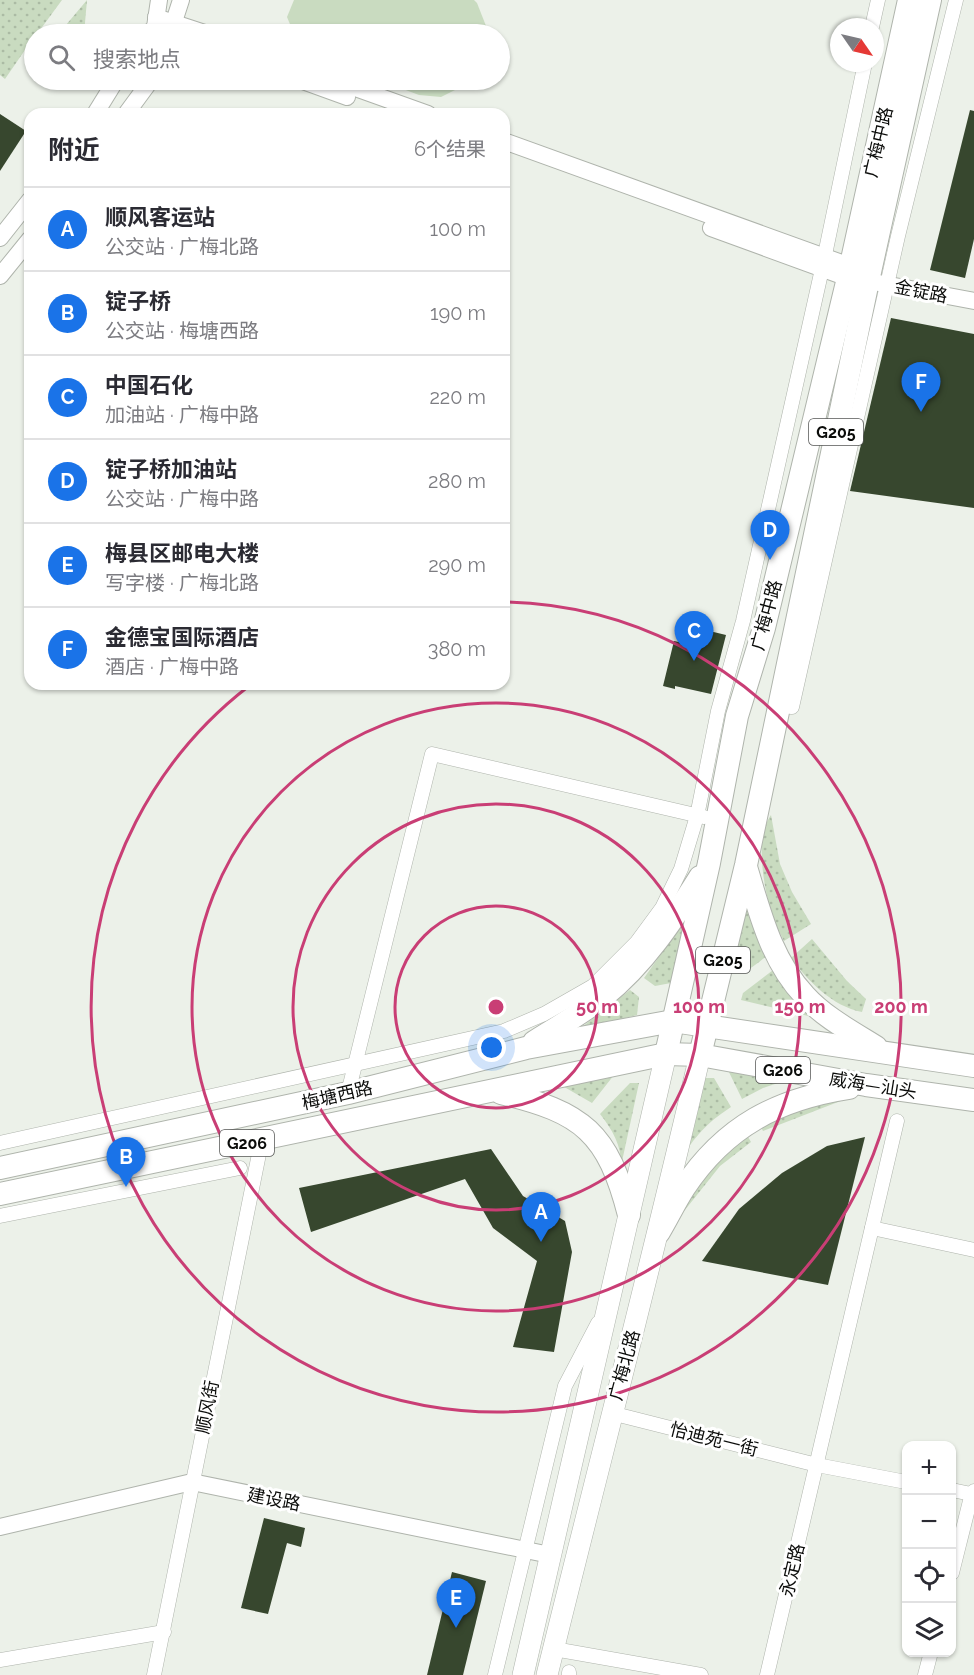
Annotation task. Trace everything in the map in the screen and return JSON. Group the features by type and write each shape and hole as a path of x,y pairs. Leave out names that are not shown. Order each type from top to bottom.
{"highway":[{"name":"广梅中路","path":"700,1055 746,865 779,705 863,277 909,0"},
{"name":"广梅中路","path":"666,1054 709,863 707,818 764,628 863,277 930,0"},
{"path":"526,1048 606,994 642,958 675,916 709,863"},
{"path":"746,865 769,940 783,969 813,1003 834,1020 883,1052"},
{"path":"696,919 731,928"},
{"name":"梅塘西路","path":"0,1168 348,1093 526,1048 673,1021"},
{"name":"威海—汕头","path":"673,1021 974,1066"},
{"name":"梅塘西路","path":"0,1194 494,1092 666,1054"},
{"name":"威海—汕头","path":"666,1054 700,1055 866,1085 974,1100"},
{"path":"659,1232 685,1187 712,1153 746,1124 780,1105 820,1093 866,1085"},
{"path":"494,1092 535,1101 556,1109 591,1131 602,1145 613,1167 621,1185 629,1215"}],"main road":[{"name":"广梅北路","path":"523,1675 666,1054"},
{"name":"广梅北路","path":"547,1675 611,1413 659,1232 700,1055"}],"street":[{"path":"159,0 163,24"},
{"path":"167,24 181,0"},
{"path":"874,18 878,0"},
{"path":"863,277 956,0"},
{"path":"0,1143 504,1031 544,1014 592,986 637,942 662,908 707,818 718,711 743,621 863,72"},
{"path":"99,108 110,90"},
{"path":"130,108 144,90"},
{"path":"328,90 379,108"},
{"path":"361,90 411,108"},
{"path":"510,143 823,263"},
{"path":"510,155 823,263"},
{"path":"0,238 24,208"},
{"path":"0,276 24,246"},
{"name":"金锭路","path":"823,263 863,277 974,301"},
{"path":"348,1093 432,754 707,818"},
{"name":"永定路","path":"768,1675 897,1121"},
{"name":"顺风街","path":"154,1675 262,1140"},
{"path":"0,1216 240,1168"},
{"path":"872,1228 974,1250"},
{"path":"495,1675 565,1386 611,1297"},
{"name":"怡迪苑一街","path":"611,1413 817,1465 902,1481"},
{"name":"建设路","path":"0,1527 192,1482 549,1555"},
{"path":"956,1490 973,1492 956,1555"},
{"path":"0,1660 164,1632"},
{"path":"554,1649 701,1675"},
{"path":"926,1675 930,1657"}],"green space":[{"path":"0,0 62,0 44,24 24,24 24,51 5,79 0,75"},
{"path":"87,0 85,24 67,24"},
{"path":"294,0 474,0 485,24 290,24 287,17"},
{"path":"406,90 455,90 441,97 419,95"},
{"path":"771,815 780,864 792,892 811,924 784,941 772,915 762,864 763,837"},
{"path":"745,887 769,954 744,971 726,973"},
{"path":"687,917 671,983 655,986 644,978"},
{"path":"812,939 847,981 866,999 862,1012 831,999 805,976 791,958"},
{"path":"777,967 825,1020 741,1000 743,993"},
{"path":"630,990 639,997 637,1015 578,1030"},
{"path":"727,1068 796,1077 763,1088 742,1099"},
{"path":"614,1075 592,1103 549,1080"},
{"path":"700,1078 714,1078 731,1107 702,1131 679,1161"},
{"path":"630,1083 639,1083 621,1166 620,1152 615,1138 600,1114"},
{"path":"869,1090 763,1131 753,1112"},
{"path":"740,1123 751,1142 720,1166 677,1220 678,1207"}],"building":[{"path":"970,110 974,111 974,239 965,278 930,270"},
{"path":"0,114 24,130 24,134 0,171"},
{"path":"891,318 974,334 974,508 850,491"},
{"path":"693,627 726,635 711,694 675,686 675,689 663,686 674,641 688,644"},
{"path":"865,1137 828,1285 702,1261 739,1209 782,1173 827,1146"},
{"path":"491,1149 523,1196 565,1221 572,1252 554,1352 513,1347 537,1261 493,1228 465,1179 311,1232 299,1188"},
{"path":"264,1518 305,1528 301,1547 287,1543 268,1614 241,1608"},
{"path":"452,1572 486,1581 463,1675 427,1675"}],"place":[{"name":"金德宝国际酒店","path":"921,412"},
{"name":"锭子桥加油站","path":"770,560"},
{"name":"中国石化","path":"694,661"},
{"name":"锭子桥","path":"126,1187"},
{"name":"顺风客运站","path":"541,1242"},
{"name":"梅县区邮电大楼","path":"456,1628"}]}
